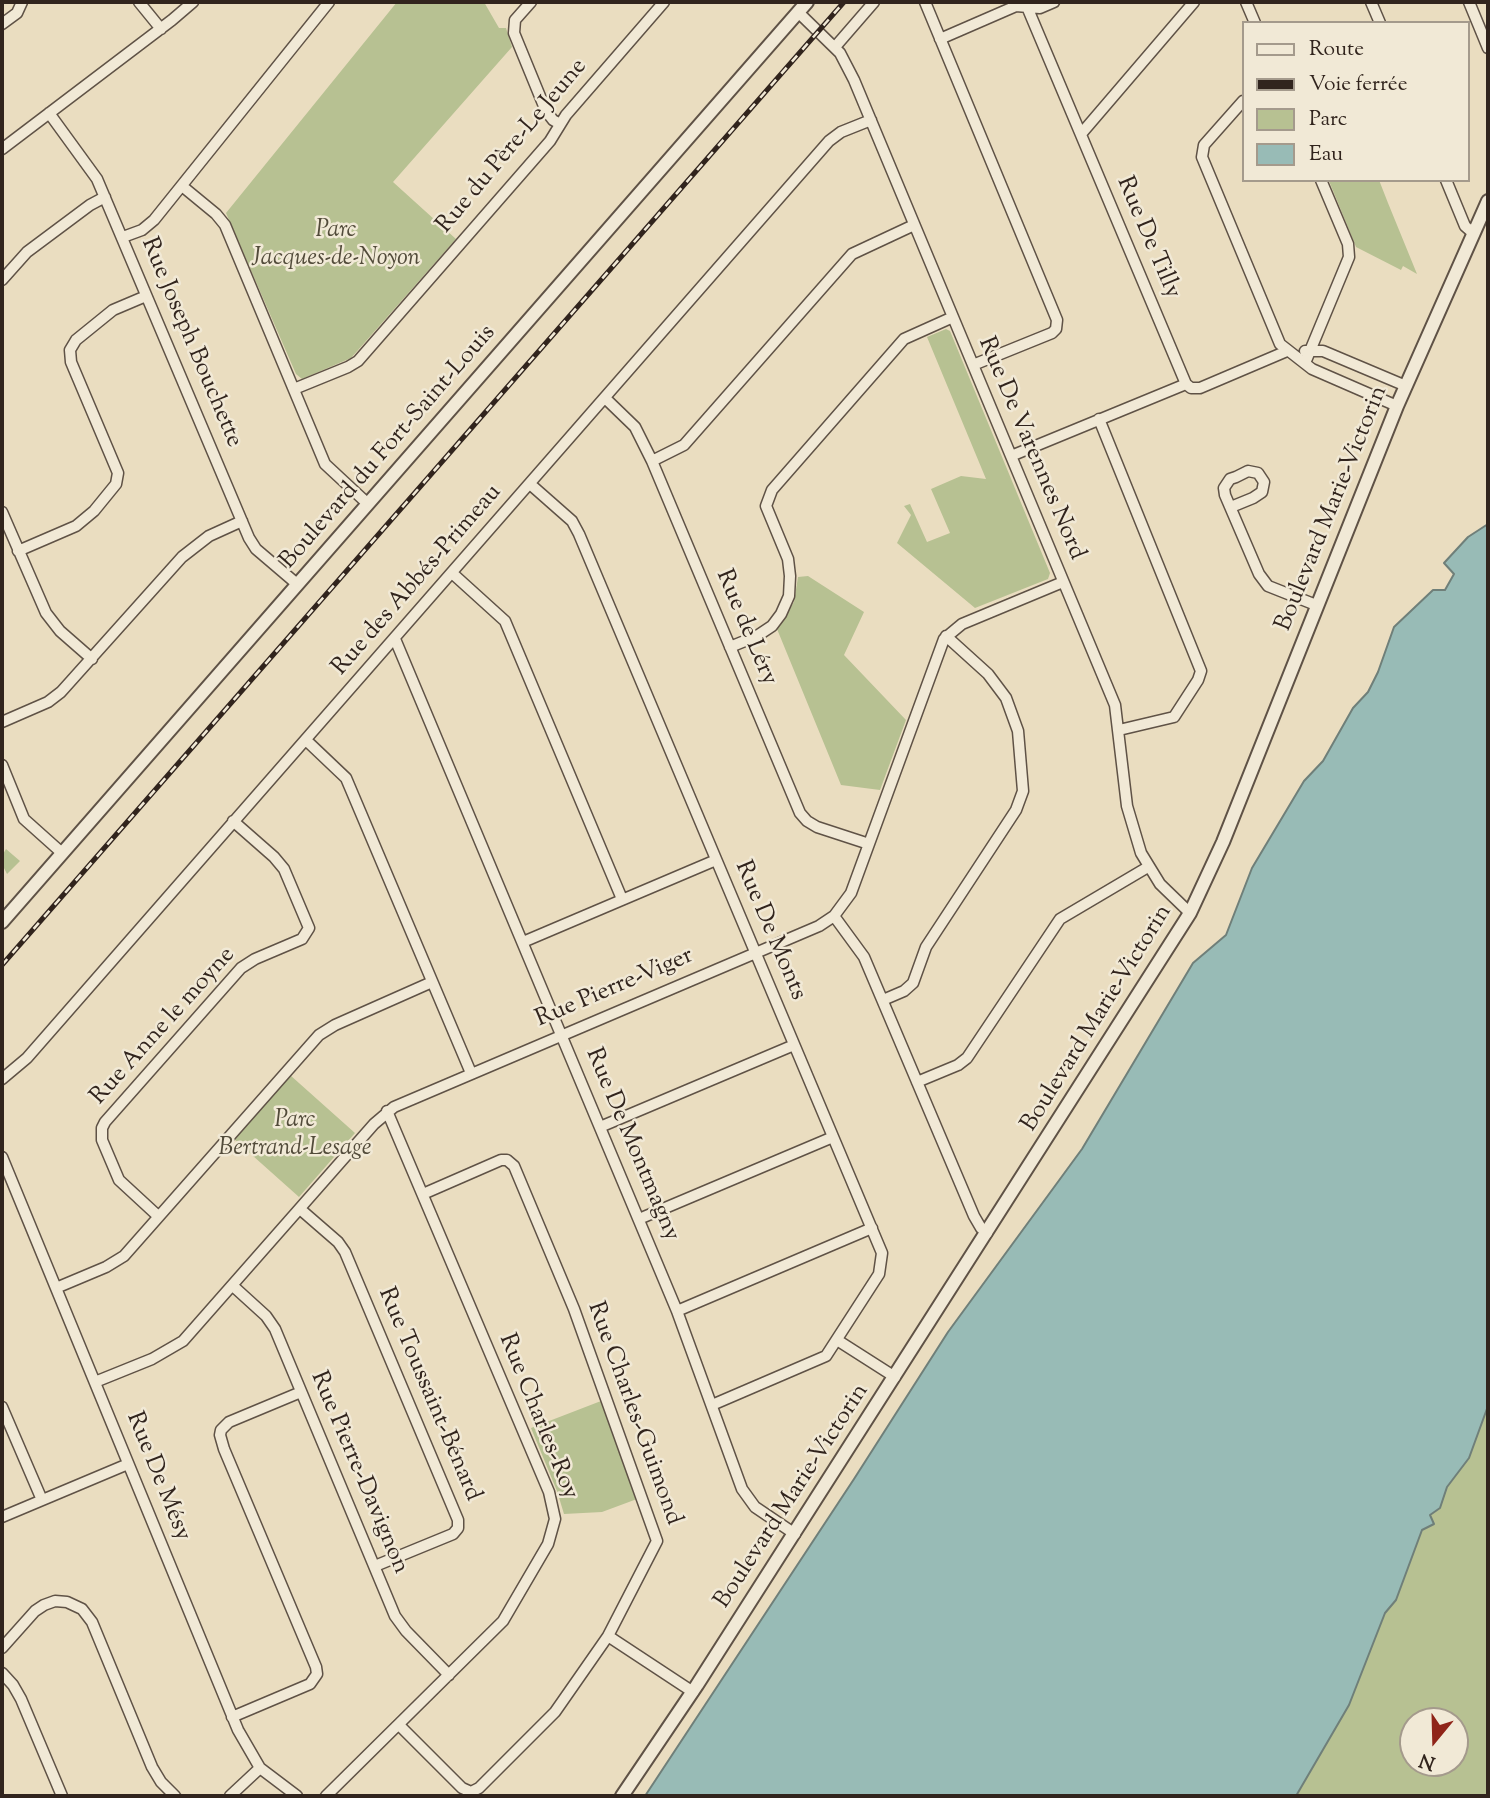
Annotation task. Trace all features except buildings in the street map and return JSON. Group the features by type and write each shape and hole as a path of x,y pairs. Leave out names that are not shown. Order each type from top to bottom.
{"street":[{"path":"2,24 17,13 22,2"},
{"path":"139,2 161,29"},
{"path":"2,149 193,2"},
{"path":"123,237 148,227 329,2"},
{"path":"531,2 515,20 514,33 546,111 560,124"},
{"name":"Rue du Père-Le Jeune","path":"294,389 348,368 358,361 550,142 560,124 664,2"},
{"path":"835,47 874,2"},
{"path":"925,2 1057,320 1056,329 1052,333 973,365"},
{"path":"940,39 1016,6 1026,4 1040,8 1054,2"},
{"path":"1081,134 1194,2"},
{"path":"1246,2 1254,21"},
{"path":"1371,2 1379,21"},
{"path":"1469,2 1488,48"},
{"name":"Rue De Tilly","path":"1026,4 1186,384"},
{"name":"Rue De Varennes Nord","path":"802,7 835,47 850,71 1115,705 1129,816 1148,867 1190,913"},
{"name":"Boulevard du Fort-Saint-Louis","path":"2,922 802,7"},
{"path":"1242,102 1205,145 1202,157 1280,344 1312,369 1397,406"},
{"name":"Rue Joseph Bouchette","path":"49,113 94,172 106,197 256,549 297,584"},
{"name":"Rue des Abbés-Primeau","path":"2,1079 27,1058 829,141 841,132 871,120"},
{"path":"1305,363 1349,257 1348,244 1322,182"},
{"path":"1447,182 1465,226 1474,233"},
{"path":"182,186 216,214 225,225 325,464 368,504"},
{"path":"2,280 27,252 90,205 106,197"},
{"name":"Boulevard Marie-Victorin","path":"622,1796 694,1692 1190,913 1223,842 1397,406 1488,201"},
{"path":"652,461 684,445 852,254 914,225"},
{"path":"18,551 76,526 94,511 116,484 118,473 71,362 70,350 76,341 113,310 146,296"},
{"path":"730,647 757,636 772,626 789,596 790,568 766,506 772,490 904,339 953,317"},
{"path":"1011,456 1186,384 1191,388 1200,388 1291,352 1323,351 1406,386"},
{"name":"Rue de Léry","path":"605,398 635,427 652,461 803,817 817,828 869,844"},
{"path":"1099,419 1200,671 1198,680 1174,717 1119,730"},
{"name":"Rue De Monts","path":"530,484 572,522 579,534 882,1254 881,1269 837,1340 822,1359 712,1405"},
{"path":"1231,507 1263,582 1316,605"},
{"path":"2,512 38,598 50,619 92,659"},
{"path":"2,722 56,697 182,556 209,536 242,521"},
{"path":"452,573 505,621 622,899"},
{"path":"883,1000 904,991 913,983 926,947 1016,810 1023,791 1018,731 1006,698 988,674 946,636 962,624 1063,582"},
{"name":"Rue Pierre-Viger","path":"95,1382 173,1348 194,1330 387,1111 819,926 834,916 851,893 946,636"},
{"name":"Rue De Montmagny","path":"395,639 677,1311 745,1495 755,1507 795,1534"},
{"path":"306,740 346,778 471,1073"},
{"path":"2,765 24,819 62,853"},
{"name":"Rue Anne le moyne","path":"158,1216 118,1180 102,1140 105,1122 241,968 255,959 302,939 309,929 284,869 233,821"},
{"path":"523,942 716,860"},
{"path":"917,1082 958,1065 967,1058 1060,919 1148,867"},
{"path":"834,916 861,950 974,1216 981,1228 988,1233"},
{"path":"56,1288 120,1259 319,1035 432,982"},
{"path":"600,1127 794,1045"},
{"name":"Rue Charles-Roy","path":"326,1796 509,1614 548,1544 555,1519 549,1492 387,1111"},
{"path":"639,1219 833,1137"},
{"name":"Rue Charles-Guimond","path":"399,1725 458,1785 466,1791 475,1791 552,1716 608,1636 655,1549 657,1537 558,1271 511,1163 507,1160 496,1162 423,1194"},
{"name":"Rue De Mésy","path":"3,1162 232,1717 260,1768 297,1796"},
{"name":"Rue Toussaint-Bénard","path":"300,1209 338,1242 345,1252 458,1524 453,1534 375,1566"},
{"path":"677,1311 872,1228"},
{"name":"Rue Pierre-Davignon","path":"233,1286 271,1322 400,1623 449,1675"},
{"path":"837,1340 895,1377"},
{"path":"232,1717 310,1685 317,1674 220,1435 229,1422 302,1392"},
{"path":"3,1411 42,1500"},
{"path":"2,1517 128,1464"},
{"path":"2,1648 35,1611 44,1605 55,1601 67,1602 82,1609 93,1626 152,1767 161,1782 175,1796"},
{"path":"608,1636 694,1692"},
{"path":"2,1673 21,1699 62,1796"},
{"path":"230,1796 260,1768"}],"green space":[{"name":"Parc Jacques-de-Noyon","path":"397,2 484,2 499,28 506,28 512,47 393,182 456,239 351,358 302,379 296,374 226,213"},
{"path":"1329,182 1380,182 1417,274 1403,266 1401,270 1356,247"},
{"path":"946,329 950,331 1050,573 1048,579 975,608 897,543 911,515 904,506 910,504 927,542 950,533 931,489 961,476 986,479 927,337"},
{"path":"808,576 864,612 844,655 906,720 880,790 841,785 777,629 794,602 798,577"},
{"path":"6,849 20,861 7,874 2,864"},
{"name":"Parc Bertrand-Lesage","path":"290,1075 355,1133 299,1197 234,1139"},
{"path":"601,1401 637,1499 602,1512 564,1514 531,1428"},
{"path":"1488,1406 1488,1796 1296,1796 1349,1705 1385,1613 1396,1600 1422,1530 1430,1515 1440,1508 1447,1487 1469,1458"}],"water":[{"path":"1488,524 1488,1406 1469,1458 1447,1487 1440,1508 1430,1515 1434,1524 1422,1530 1396,1600 1385,1613 1349,1705 1296,1796 645,1796 948,1332 1082,1149 1193,963 1226,935 1252,868 1304,781 1323,761 1353,708 1368,692 1394,627 1433,590 1445,590 1454,574 1444,563 1468,537"}],"railway":[{"path":"2,965 844,2"}]}
